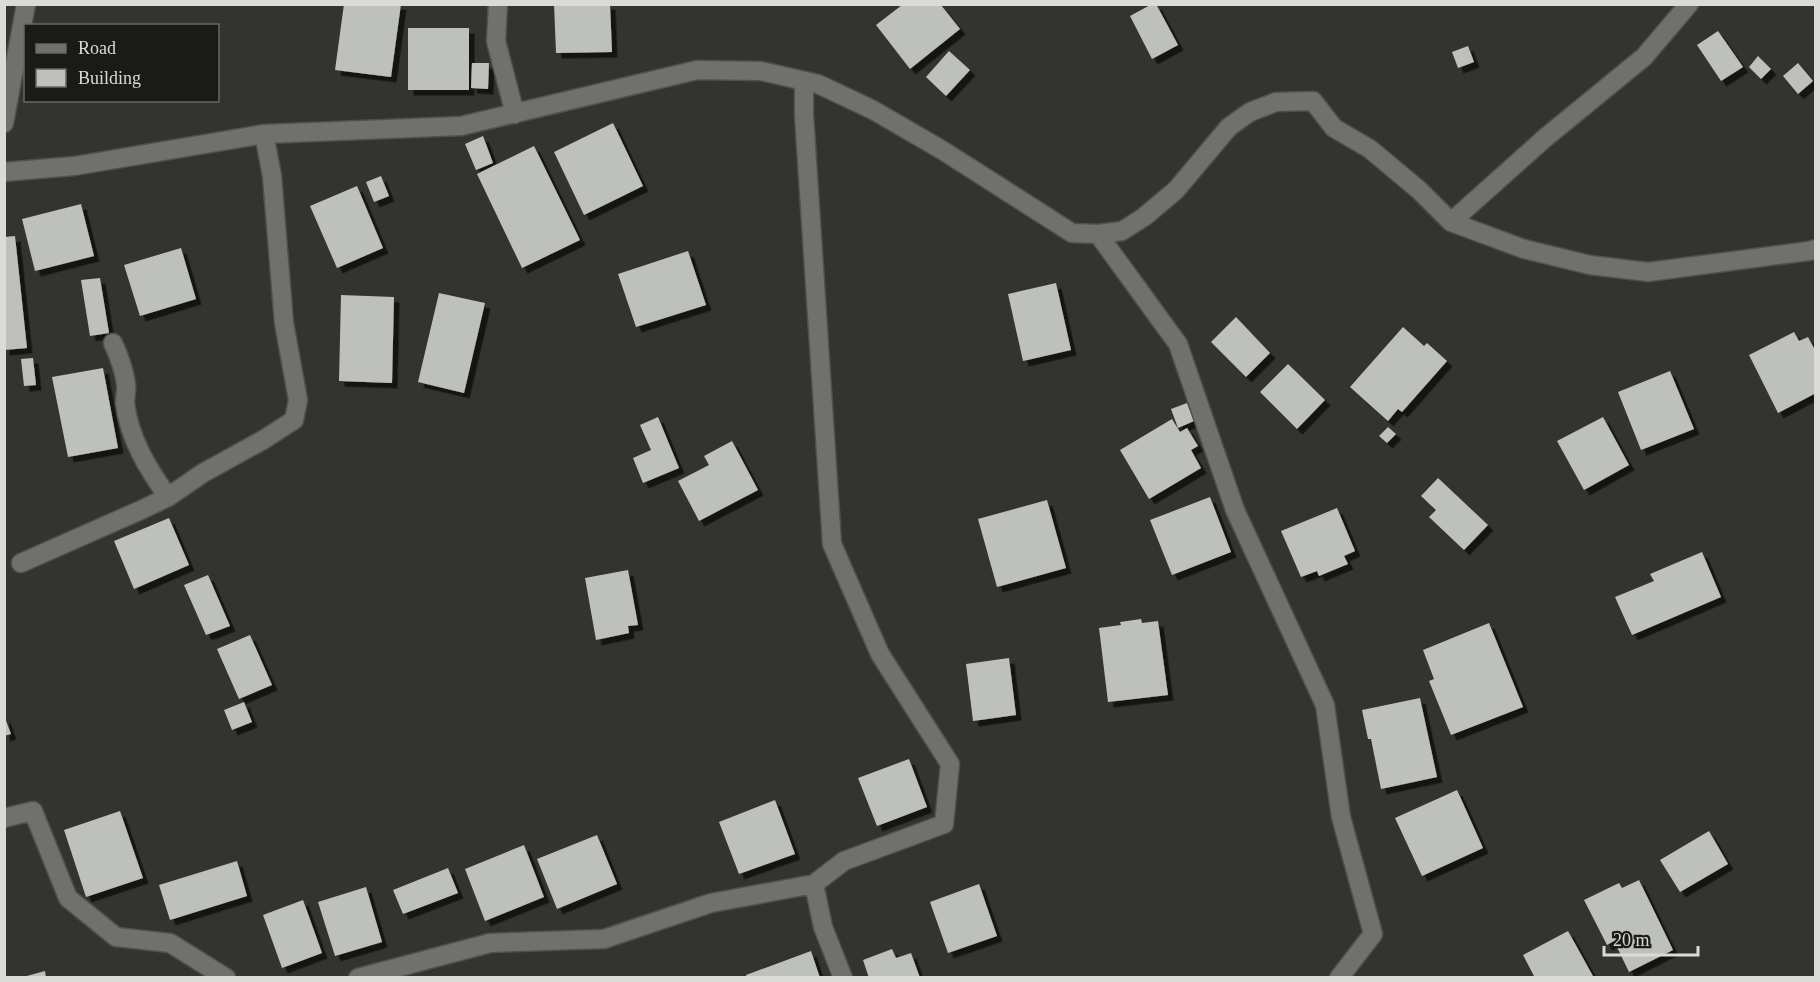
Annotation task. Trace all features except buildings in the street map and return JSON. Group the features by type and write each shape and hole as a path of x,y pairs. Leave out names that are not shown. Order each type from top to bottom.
{"street":[{"path":"4,123 26,4"},
{"path":"498,4 496,41 515,114"},
{"path":"1451,222 1545,138 1644,57 1689,4"},
{"path":"4,172 74,166 264,134 461,126 697,70 761,71 818,84 873,110 942,150 1072,232 1098,234 1122,231 1144,217 1176,190 1229,126 1250,112 1276,102 1313,101 1334,128 1370,149 1419,190 1451,222 1524,249 1590,265 1648,272 1815,249"},
{"path":"358,978 490,943 604,939 711,903 814,884 844,861 944,824 950,764 880,654 832,544 804,115 804,82"},
{"path":"21,564 168,497 203,473 294,420 298,400 284,323 272,176 264,134"},
{"path":"1098,234 1178,344 1235,510 1325,705 1341,817 1373,934 1340,978"},
{"path":"114,343 124,373 125,401 135,440 146,464 168,497"},
{"path":"4,818 33,811 68,898 116,937 170,943 226,978"},
{"path":"814,884 823,927 843,978"}]}
